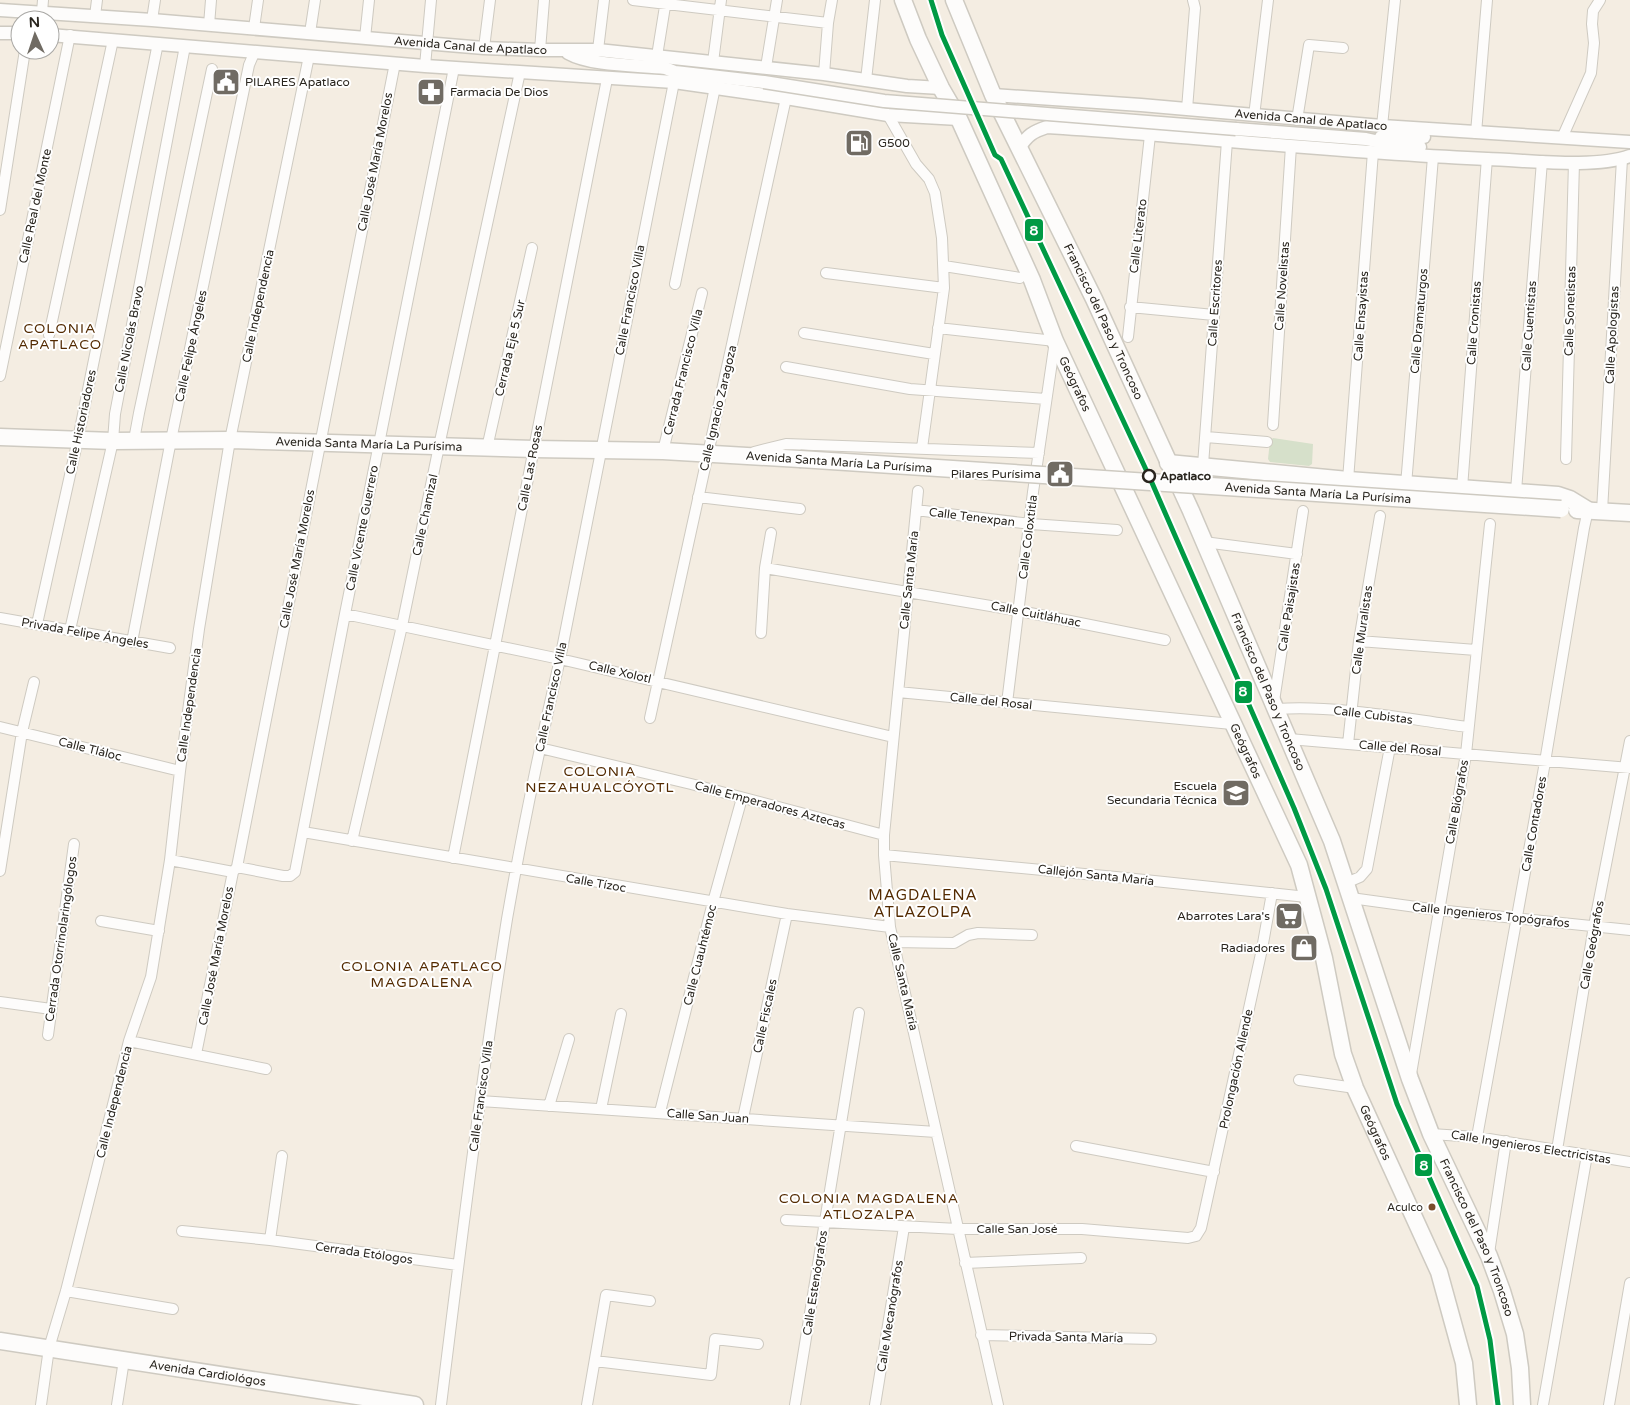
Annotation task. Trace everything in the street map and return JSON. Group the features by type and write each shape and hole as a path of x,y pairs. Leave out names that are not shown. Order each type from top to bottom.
{"main road":[{"path":"903,0 918,39 941,88 959,119"},
{"name":"Francisco del Paso y Troncoso","path":"954,0 993,95 1126,366 1204,542 1332,841 1410,1079 1431,1134 1488,1256 1502,1291 1515,1334 1520,1368 1522,1405"},
{"name":"Geógrafos","path":"959,119 1032,280 1055,341 1299,865 1324,958 1343,1054 1355,1088 1439,1272 1464,1363 1468,1405"},
{"name":"Avenida Santa María La Purísima","path":"0,437 112,441 230,440 663,451 1630,514"},
{"path":"1168,463 1406,485 1558,495 1595,511"},
{"name":"Avenida Cardiológos","path":"0,1341 415,1405"}],"street":[{"path":"95,16 97,0"},
{"path":"152,20 154,0"},
{"path":"208,25 211,0"},
{"path":"254,28 258,0"},
{"path":"310,34 315,0"},
{"path":"365,38 369,0"},
{"path":"425,66 431,0"},
{"path":"484,48 490,0"},
{"path":"540,50 544,0"},
{"path":"598,50 604,0"},
{"path":"633,0 665,2 719,11 828,23"},
{"path":"713,62 721,0"},
{"path":"766,67 776,0"},
{"path":"824,74 828,23 832,0"},
{"path":"866,80 875,0"},
{"path":"1186,109 1195,8 1193,0"},
{"path":"1254,116 1268,0"},
{"path":"1382,126 1395,0"},
{"path":"1366,139 1389,136 1458,139 1473,132 1488,0"},
{"path":"1562,138 1591,73 1594,43 1593,11 1600,0"},
{"path":"657,56 665,2"},
{"name":"Avenida Canal de Apatlaco","path":"0,10 43,6 95,16 484,48 564,51 598,50 766,67 907,86 941,88"},
{"name":"Avenida Canal de Apatlaco","path":"60,35 454,68 607,78 675,77 715,87 892,115 959,119"},
{"name":"Calle Real del Monte","path":"0,376 70,35"},
{"path":"49,335 113,40"},
{"name":"Calle Historiadores","path":"37,624 78,439 158,43"},
{"path":"1297,120 1309,45 1343,48"},
{"name":"Calle Nicolás Bravo","path":"70,630 112,441 117,404 185,46"},
{"name":"Calle Felipe Ángeles","path":"132,642 171,440 248,65 256,51"},
{"path":"564,51 576,58 665,68 675,77"},
{"name":"Calle Independencia","path":"41,1405 49,1348 66,1291 129,1041 151,977 170,860 199,630 230,440 309,56"},
{"path":"0,210 23,60"},
{"name":"Calle José María Morelos","path":"196,1054 235,870 395,63"},
{"name":"Calle Vicente Guerrero","path":"235,870 283,876 290,876 295,872 344,614 454,68"},
{"path":"134,440 212,69"},
{"path":"570,75 594,71 764,82 884,101 1366,139 1389,144 1444,150 1461,158"},
{"name":"Calle Chamizal","path":"352,841 402,626 520,72"},
{"name":"Calle Francisco Villa","path":"441,1405 480,1101 516,869 560,659 675,77"},
{"name":"Calle Las Rosas","path":"453,858 607,78"},
{"path":"907,86 913,94 913,101 906,111 892,115 916,164 929,180 935,193 944,266 944,288 922,448"},
{"path":"675,284 715,87"},
{"name":"Avenida Canal de Apatlaco","path":"993,95 1186,109 1297,120 1630,142"},
{"name":"Calle Ignacio Zaragoza","path":"650,718 786,98"},
{"path":"1068,100 1062,113 1063,120 1070,128"},
{"path":"1019,148 1034,131 1047,127 1433,157 1580,162 1626,158"},
{"name":"Calle Literato","path":"1128,337 1150,135"},
{"path":"1580,162 1586,140"},
{"name":"Calle Escritores","path":"1203,465 1226,142"},
{"name":"Calle Novelistas","path":"1273,425 1291,146"},
{"name":"Calle Ensayistas","path":"1348,480 1374,152"},
{"name":"Calle Dramaturgos","path":"1406,485 1433,157"},
{"name":"Calle Cronistas","path":"1462,488 1487,158"},
{"name":"Calle Apologistas","path":"1595,511 1626,158"},
{"name":"Calle Cuentistas","path":"1516,491 1542,161"},
{"name":"Calle Sonetistas","path":"1566,459 1580,162"},
{"name":"Cerrada Eje 5 Sur","path":"487,448 532,248"},
{"path":"944,266 1020,278"},
{"path":"826,273 944,288"},
{"name":"Cerrada Francisco Villa","path":"663,451 702,293"},
{"path":"1130,307 1214,316"},
{"path":"938,328 1055,341"},
{"path":"804,333 934,354"},
{"name":"Calle Coloxtitla","path":"1007,703 1055,341"},
{"path":"786,367 910,389 1046,399"},
{"path":"1206,437 1267,442"},
{"name":"Avenida Santa María La Purísima","path":"736,456 786,444 1039,453"},
{"name":"Calle Santa María","path":"918,491 884,835 890,927 998,1405"},
{"path":"698,498 800,509"},
{"name":"Calle Tenexpan","path":"916,510 1031,524 1117,530"},
{"name":"Calle Contadores","path":"1478,1137 1545,762 1584,528 1595,511"},
{"name":"Calle Paisajistas","path":"1275,706 1303,512"},
{"name":"Calle Muralistas","path":"1348,744 1359,641 1380,516"},
{"name":"Calle Biógrafos","path":"1410,1079 1466,754 1490,524"},
{"path":"761,633 765,568 771,533"},
{"path":"1204,542 1297,554"},
{"path":"765,568 908,591"},
{"name":"Calle Cuitláhuac","path":"908,591 1165,640"},
{"name":"Calle Xolotl","path":"344,614 560,659 893,737"},
{"name":"Privada Felipe Ángeles","path":"0,618 170,648"},
{"path":"1359,641 1476,650"},
{"path":"0,871 22,732 34,682"},
{"name":"Calle del Rosal","path":"898,692 1232,724"},
{"name":"Calle Cubistas","path":"1275,706 1351,712 1468,727"},
{"name":"Calle Tláloc","path":"0,727 180,770"},
{"name":"Calle del Rosal","path":"1289,739 1628,768"},
{"name":"Calle Geógrafos","path":"1558,1150 1594,926 1628,768 1630,741"},
{"path":"1349,891 1367,868 1390,747"},
{"name":"Calle Emperadores Aztecas","path":"540,748 691,784 884,835"},
{"name":"Calle Cuauhtémoc","path":"660,1112 713,902 742,798"},
{"name":"Calle Tízoc","path":"303,832 787,914 890,927"},
{"name":"Cerrada Otorrinolaringólogos","path":"48,1035 74,844"},
{"name":"Callejón Santa María","path":"884,855 1307,897"},
{"path":"170,860 235,870"},
{"name":"Calle Ingenieros Topógrafos","path":"1349,891 1438,910 1630,930"},
{"name":"Prolongación Allende","path":"1188,1238 1196,1236 1201,1228 1260,959 1272,893"},
{"name":"Calle Fiscales","path":"743,1118 787,914"},
{"path":"101,921 159,931"},
{"path":"894,942 954,943 968,935 978,933 1032,936"},
{"path":"0,1002 51,1009"},
{"name":"Calle Estenógrafos","path":"795,1405 859,1013"},
{"path":"601,1109 621,1014"},
{"path":"549,1106 569,1039"},
{"path":"129,1041 266,1069"},
{"path":"1300,1080 1355,1088"},
{"name":"Calle San Juan","path":"480,1101 936,1132"},
{"name":"Calle Ingenieros Electricistas","path":"1431,1134 1478,1137 1630,1162"},
{"path":"1488,1256 1506,1141"},
{"path":"1076,1146 1214,1172"},
{"path":"1543,1405 1586,1155"},
{"path":"270,1240 282,1156"},
{"name":"Calle San José","path":"786,1220 958,1229 1082,1229 1188,1238"},
{"name":"Calle Mecanógrafos","path":"875,1405 904,1227"},
{"name":"Cerrada Etólogos","path":"182,1231 270,1240 458,1265"},
{"path":"965,1264 1081,1258"},
{"path":"1609,1405 1630,1283"},
{"path":"66,1291 173,1309"},
{"path":"586,1405 606,1295 650,1301"},
{"name":"Privada Santa María","path":"981,1335 1151,1339"},
{"path":"595,1361 711,1376 715,1339 758,1344"},
{"path":"117,1405 124,1360"}],"green space":[{"path":"1273,438 1313,444 1312,464 1309,466 1270,462 1268,459 1270,441"}],"transit line":[{"name":"8","path":"931,0 942,35 995,155 1001,159 1149,476 1294,808 1326,889 1397,1104 1477,1286 1490,1340 1498,1405"}],"place":[{"name":"PILARES Apatlaco","path":"226,82"},
{"name":"Farmacia De Dios","path":"431,92"},
{"name":"G500","path":"859,143"},
{"name":"Pilares Purísima","path":"1060,474"},
{"name":"Apatlaco","path":"1149,476"},
{"name":"Escuela Secundaria Técnica","path":"1236,793"},
{"name":"Abarrotes Lara's","path":"1289,916"},
{"name":"Radiadores","path":"1304,948"},
{"name":"Aculco","path":"1432,1207"}],"district":[{"name":"COLONIA APATLACO","path":"60,336"},
{"name":"COLONIA NEZAHUALCÓYOTL","path":"600,780"},
{"name":"MAGDALENA ATLAZOLPA","path":"923,904"},
{"name":"COLONIA APATLACO MAGDALENA","path":"422,974"},
{"name":"COLONIA MAGDALENA ATLOZALPA","path":"869,1206"}]}
